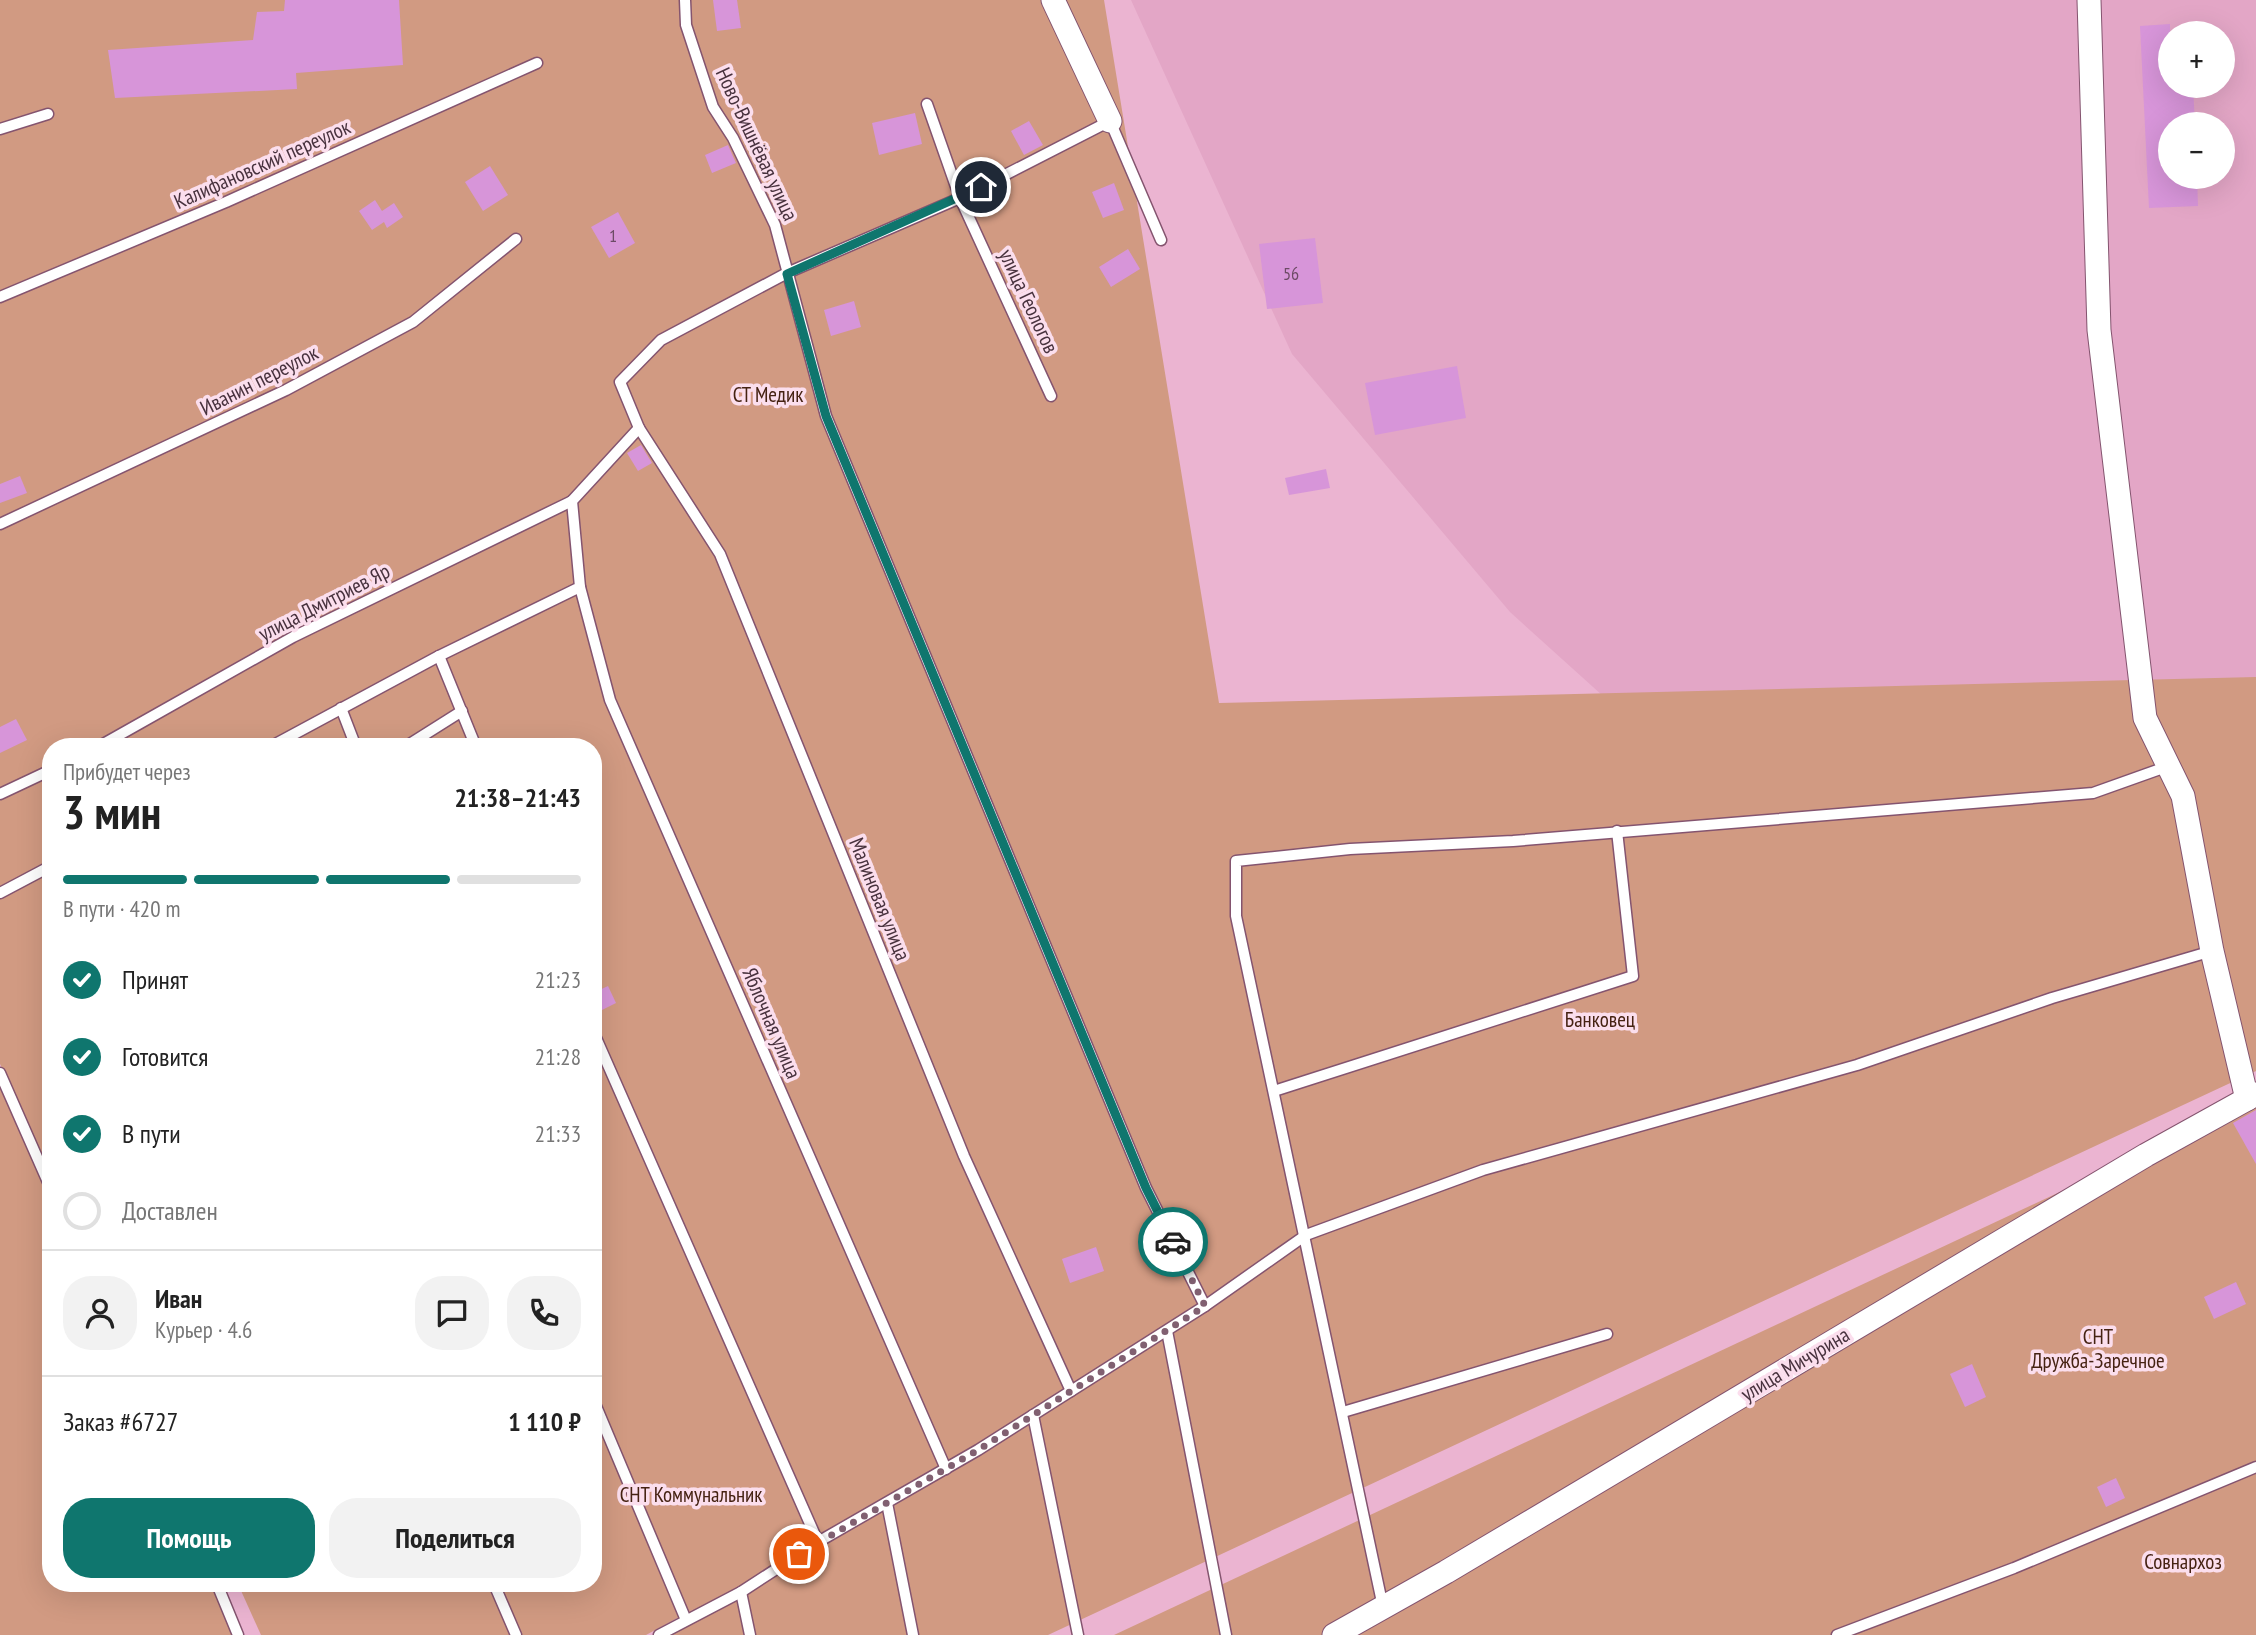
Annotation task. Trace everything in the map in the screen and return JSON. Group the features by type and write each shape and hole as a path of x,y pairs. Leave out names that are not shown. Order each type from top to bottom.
{"street":[{"path":"1053,0 1110,121"},
{"path":"2090,0 2099,330 2145,718 2166,767 2183,796 2212,951 2251,1097"},
{"name":"улица Мичурина","path":"1335,1635 2134,1162 2251,1097"}],"lane":[{"name":"Ново-Вишнёвая улица","path":"685,0 687,25 713,107 733,138 775,225 826,416 1146,1188 1205,1306"},
{"name":"Калифановский переулок","path":"0,297 226,202 537,63"},
{"name":"улица Геологов","path":"927,103 960,198 1051,396"},
{"path":"0,128 48,114"},
{"path":"639,428 620,382 661,340 787,274 960,198 1110,121 1161,240"},
{"name":"Иванин переулок","path":"0,524 286,390 414,322 516,239"},
{"name":"улица Дмитриев Яр","path":"114,738 293,637 572,501 639,428"},
{"name":"Малиновая улица","path":"639,428 720,554 964,1156 1071,1391"},
{"path":"286,738 439,656 580,587 572,501"},
{"name":"Яблочная улица","path":"580,587 610,699 946,1469"},
{"path":"439,656 473,738"},
{"path":"341,708 353,738"},
{"path":"419,738 462,711"},
{"path":"1383,1607 1236,916 1237,861 1350,849 1513,841 2093,793 2166,767"},
{"path":"0,794 42,774"},
{"path":"1274,1091 1633,976 1617,831"},
{"path":"0,893 42,871"},
{"path":"659,1635 741,1592 818,1542 946,1469 1167,1331 1306,1235 1483,1170 1857,1065 2052,998 2212,951"},
{"path":"602,1051 818,1542"},
{"path":"0,1073 42,1169"},
{"path":"1167,1331 1226,1635"},
{"path":"1343,1412 1607,1334"},
{"path":"1033,1415 1078,1635"},
{"path":"602,1420 686,1620"},
{"path":"1838,1635 2014,1568 2256,1466"},
{"path":"887,1503 913,1635"},
{"path":"220,1592 238,1635"},
{"path":"497,1592 516,1635"},
{"path":"741,1592 750,1635"}],"shaded area":[{"path":"1131,0 2256,0 2256,726 1715,797 1510,612 1292,354"}],"green space":[{"name":"СТ Медик","path":"0,0 1104,0 1219,703 2256,677 2256,1071 1048,1635 654,1635 694,1609 646,1635 261,1635 242,1592 602,1592 602,738 42,738 42,1155 0,1064"},
{"path":"0,1073 42,1170 42,1592 222,1592 241,1635 0,1635"},
{"name":"СНТ Дружба-Заречное","path":"2256,1100 2256,1635 1114,1635"}],"building":[{"path":"285,0 399,0 403,65 296,73 297,89 115,98 108,50 253,40 257,12 284,11"},
{"path":"713,0 737,0 741,28 717,31"},
{"path":"2158,25 2158,98 2194,98 2194,112 2158,112 2158,189 2197,189 2198,206 2149,208 2140,26"},
{"path":"915,113 922,144 879,155 872,123"},
{"path":"1029,121 1043,145 1024,155 1011,131"},
{"path":"728,145 736,163 712,173 705,155"},
{"path":"490,166 508,195 483,211 465,182"},
{"path":"1114,183 1124,210 1103,218 1092,192"},
{"path":"375,200 382,211 394,203 403,217 387,228 384,222 372,230 359,211"},
{"path":"618,212 635,243 609,258 591,227"},
{"path":"1315,238 1323,303 1267,309 1259,244"},
{"path":"1128,249 1140,269 1111,287 1099,267"},
{"path":"854,301 861,327 831,336 824,310"},
{"path":"1457,366 1466,418 1375,435 1365,383"},
{"path":"641,445 652,463 638,471 627,453"},
{"path":"1326,469 1330,488 1289,495 1285,478"},
{"path":"20,476 27,493 0,503 0,484"},
{"path":"16,719 27,740 0,753 0,727"},
{"path":"608,986 616,1003 602,1010 602,989"},
{"path":"2256,1110 2256,1164 2233,1123"},
{"path":"1096,1247 1104,1271 1070,1283 1062,1259"},
{"path":"2236,1282 2246,1304 2214,1319 2204,1297"},
{"path":"1972,1364 1986,1397 1965,1407 1950,1374"},
{"path":"2116,1478 2125,1498 2106,1507 2097,1487"}],"way so far":[{"path":"799,1554 978,1450 1205,1306 1173,1242"}],"route":[{"path":"981,187 787,274 826,416 1146,1188 1173,1242"}],"park label":[{"name":"Банковец","path":"1600,1019"},
{"name":"СНТ Коммунальник","path":"691,1494"},
{"name":"Совнархоз","path":"2183,1561"}]}
